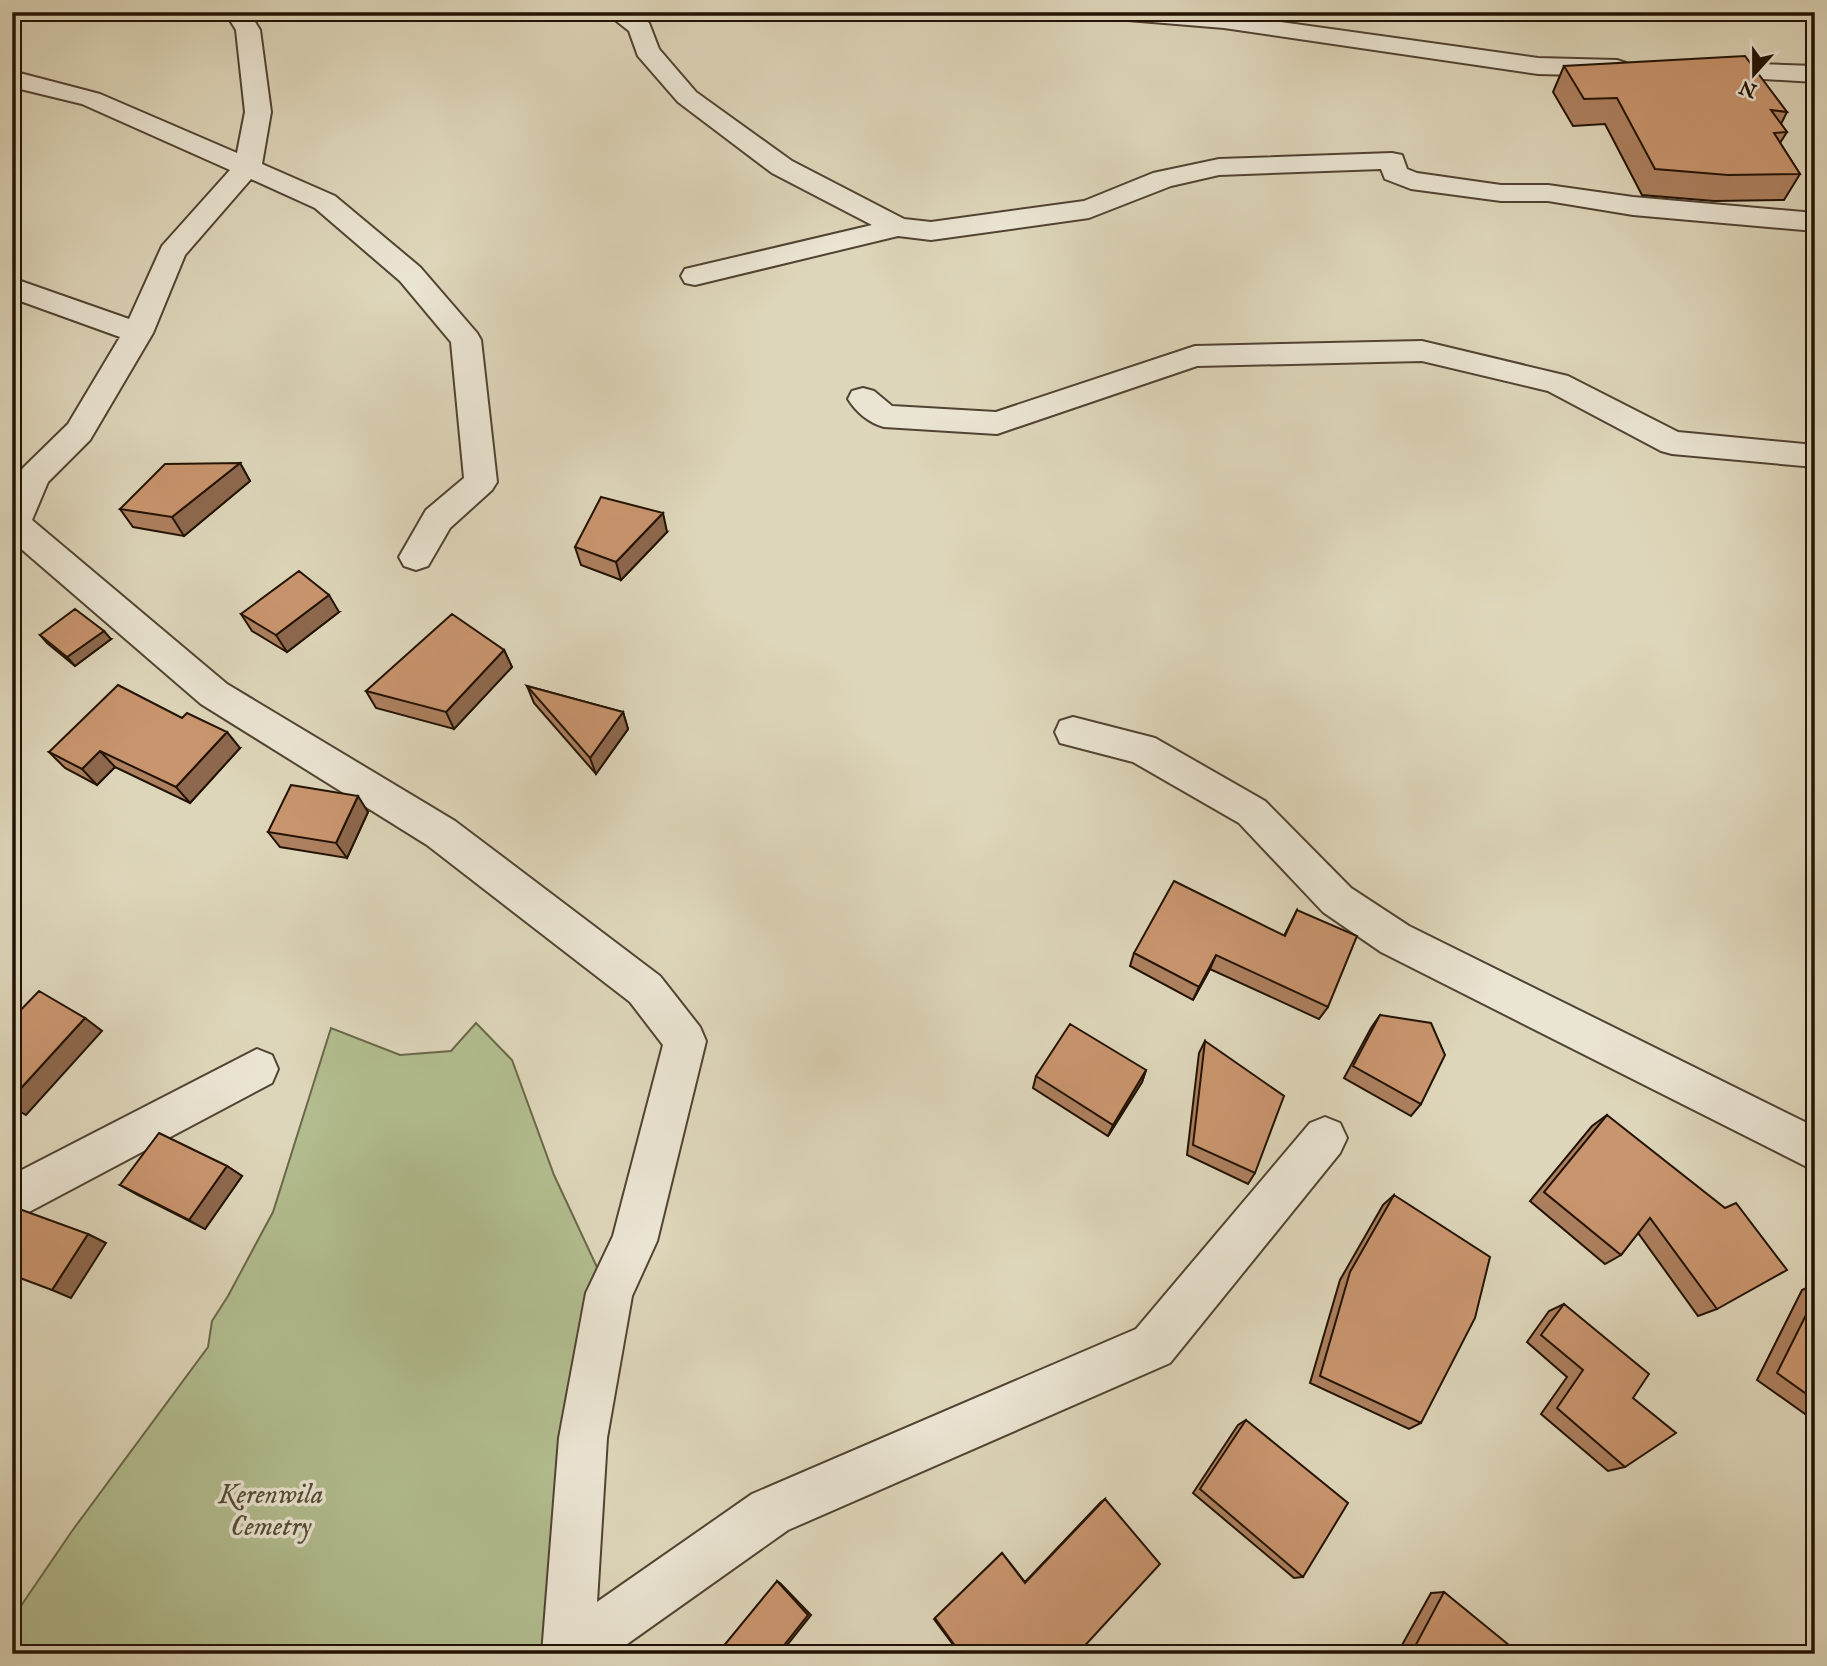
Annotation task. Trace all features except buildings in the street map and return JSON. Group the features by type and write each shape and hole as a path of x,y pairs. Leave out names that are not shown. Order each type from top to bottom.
{"street":[{"path":"237,12 248,30 258,112 247,166 172,252 138,333 79,432 34,476 14,522 214,694 441,833 645,989 685,1041 634,1241 608,1293 583,1438 568,1653"},
{"path":"617,12 640,28 647,51 687,97 782,167 898,227 931,231 1089,209 1163,179 1219,167 1392,161 1395,173 1411,181 1501,193 1548,193 1633,206 1815,222"},
{"path":"1116,12 1224,22 1538,66 1635,68"},
{"path":"1677,69 1815,74"},
{"path":"12,79 91,99 325,202 410,274 466,340 481,482 438,519 416,557"},
{"path":"695,276 898,227"},
{"path":"12,287 138,333"},
{"path":"863,399 884,416 997,423 1195,356 1422,351 1557,383 1672,443 1815,456"},
{"path":"1073,732 1142,749 1252,812 1337,900 1395,939 1815,1150"},
{"path":"12,1199 257,1069"},
{"path":"568,1653 770,1511 1153,1346 1325,1138"}],"green space":[{"name":"Kerenwila Cemetry","path":"476,1023 512,1060 554,1175 609,1293 568,1654 12,1654 12,1619 72,1531 208,1347 212,1321 273,1212 331,1028 400,1055 451,1051"}]}
